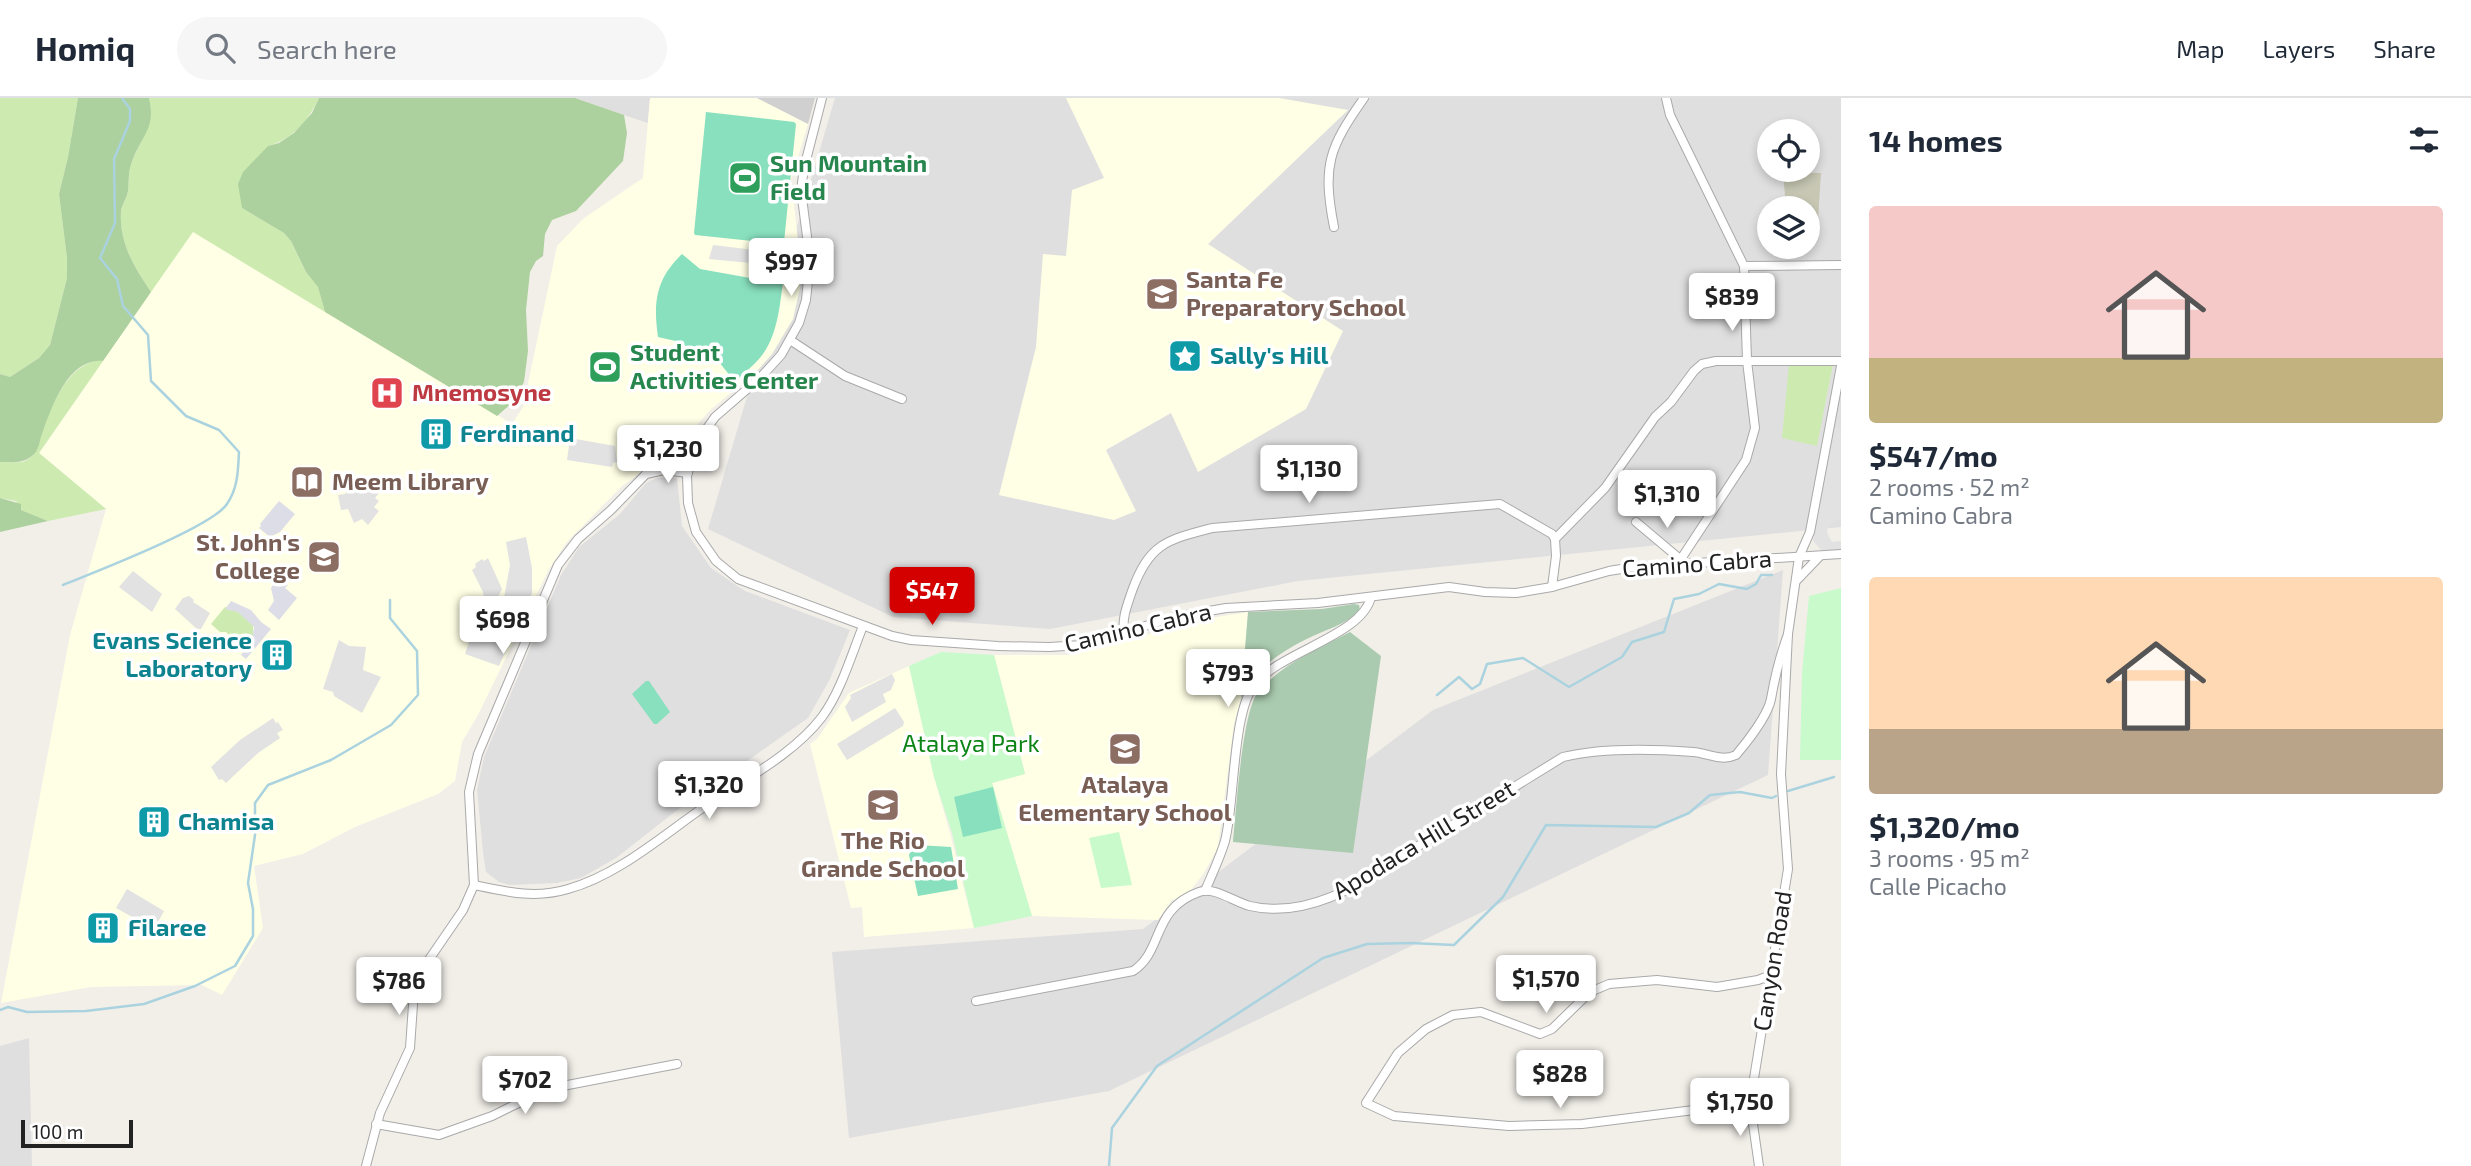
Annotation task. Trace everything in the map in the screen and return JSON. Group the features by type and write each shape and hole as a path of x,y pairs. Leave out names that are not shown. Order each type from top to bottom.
{"street":[{"path":"366,1166 376,1124 410,1048 417,977 463,910 474,885 469,792 478,754 558,565 578,539 603,518 657,461 689,468 698,441 710,423 770,369 790,340 802,313 810,260 801,190 822,98"},
{"path":"1334,227 1329,188 1330,159 1341,131 1364,98"},
{"path":"1636,522 1679,562 1746,460 1755,428 1747,361 1744,266 1670,115 1666,98"},
{"path":"1744,266 1841,265"},
{"path":"790,340 845,376 902,399"},
{"path":"1555,539 1605,488 1655,417 1699,367 1708,362 1841,363"},
{"name":"Canyon Road","path":"1759,1166 1750,1103 1788,869 1781,774 1788,634 1799,557 1810,532 1841,363"},
{"name":"Camino Cabra","path":"689,468 688,503 702,542 716,561 738,579 863,626 911,640 1075,646 1175,617 1226,608 1318,603 1449,587 1500,593 1552,587 1609,571 1679,562 1799,557"},
{"path":"1124,633 1124,613 1146,559 1159,547 1183,536 1212,528 1500,504 1552,534 1556,556 1552,587"},
{"path":"1799,557 1841,554"},
{"path":"1795,583 1820,556"},
{"path":"976,1001 1133,971 1144,960 1167,914 1177,904 1197,892 1205,891 1225,841 1242,716 1248,695 1264,675 1299,652 1348,627 1363,613 1371,597"},
{"path":"474,885 527,895 554,893 583,884 621,864 809,733 828,708 863,626"},
{"name":"Apodaca Hill Street","path":"1205,891 1262,907 1326,900 1370,878 1563,757 1608,751 1692,751 1730,758 1740,750 1764,716 1771,699 1779,657 1788,634"},
{"path":"1750,1103 1582,1124 1509,1126 1394,1115 1366,1102 1398,1053 1426,1029 1453,1015 1481,1012 1540,1034 1552,1029 1590,992 1609,984 1657,980 1717,987 1758,981 1771,975"},
{"path":"376,1124 439,1135 492,1116 547,1090 677,1065"}],"shaded area":[{"path":"575,98 650,98 648,123 624,115"},
{"name":"St. John's College","path":"650,98 757,98 808,124 791,180 798,240 803,254 802,279 793,319 772,354 757,371 709,411 697,425 682,456 664,456 622,486 566,543 548,571 478,715 462,742 455,781 438,794 355,827 303,854 254,866 263,928 222,995 202,985 91,987 1,1003 70,635 106,509 39,453 193,231 512,424 523,407 557,246 584,218 643,178"},
{"path":"757,98 815,98 808,124"},
{"path":"835,98 1841,98 1841,527 1298,581 1050,629 893,617 708,529"},
{"name":"Santa Fe Preparatory School","path":"1066,98 1279,98 1348,110 1208,244 1343,331 1306,409 1198,472 1171,413 1106,450 1136,511 1114,520 999,495 1036,347 1043,254 1066,256 1072,190 1104,178"},
{"path":"1821,173 1820,196 1785,196 1784,182 1820,182"},
{"path":"713,245 763,251 761,264 709,259"},
{"path":"1835,427 1841,428 1841,519 1827,529 1832,542 1841,541 1841,549 1822,551 1813,541"},
{"path":"570,438 615,446 617,462 613,463 612,467 567,460"},
{"path":"360,478 379,493 375,498 379,501 374,507 379,511 368,525 362,519 354,523 348,509 341,510 338,495 345,494"},
{"path":"657,478 677,478 682,526 711,568 745,591 850,630 830,679 808,718 676,811 616,858 581,878 557,883 510,885 499,882 486,872 483,852 477,790 484,757 561,575 579,547 620,514 646,483"},
{"path":"279,501 295,514 280,532 270,537 259,528 260,524"},
{"path":"526,537 532,568 532,593 499,666 465,654 477,618 486,618 483,592 472,570 476,567 475,564 488,558 502,589 498,597 504,598 510,565 506,542"},
{"path":"1783,570 1768,775 1109,1091 849,1138 832,952 1143,929 1433,710"},
{"path":"133,571 162,594 152,612 119,587"},
{"path":"279,577 288,585 285,588 297,598 279,620 268,610 274,601 271,588"},
{"path":"189,596 193,602 210,613 201,629 197,629 175,609 183,598"},
{"path":"231,601 251,610 271,629 246,659 241,655 252,640 254,627 238,612 225,609"},
{"path":"1359,605 1360,610 1350,619 1302,641 1271,661 1254,678 1241,698 1248,612 1322,609"},
{"name":"Atalaya Elementary School","path":"1248,612 1241,698 1234,724 1218,847 1204,873 1191,890 1171,901 1158,920 1032,916 992,783 1025,773 994,655 1068,655 1198,620"},
{"path":"1350,632 1381,656 1353,853 1233,842 1247,721 1257,694 1276,674 1288,666"},
{"path":"339,640 349,646 366,647 363,670 381,677 362,713 334,696 333,692 323,689"},
{"name":"The Rio Grande School","path":"909,666 934,777 974,928 864,937 862,907 851,908 810,744 817,739 849,693"},
{"path":"892,674 895,680 891,690 883,694 886,702 852,722 845,707 850,695"},
{"path":"895,708 904,722 903,726 847,760 837,744"},
{"path":"273,718 283,730 277,733 280,738 258,753 226,783 222,779 219,780 211,767 240,740"},
{"path":"127,889 164,911 154,929 116,908"},
{"path":"29,1038 32,1166 0,1166 0,1046"}],"green space":[{"path":"0,98 78,98 59,194 67,278 50,345 39,358 10,377 0,374"},
{"path":"78,98 149,98 150,123 130,167 121,223 129,254 151,292 103,361 91,362 81,367 64,385 57,396 35,454 21,461 0,462 0,374 10,377 39,358 50,345 67,278 59,194"},
{"path":"149,98 319,98 299,128 285,139 268,146 242,208 284,233 291,241 306,272 318,286 325,312 193,232 151,292 129,254 121,223 130,167 149,123"},
{"path":"319,98 575,98 624,115 627,133 623,161 576,211 552,220 545,234 543,256 536,261 530,272 526,310 528,351 524,382 513,402 497,416 325,312 318,287 306,272 291,241 284,233 242,208 238,184 243,172 268,146 279,143 294,133 312,113"},
{"name":"Sun Mountain Field","path":"706,112 796,124 784,242 781,244 695,235"},
{"path":"682,254 700,269 773,282 781,278 783,281 777,322 770,342 759,359 735,382 707,347 695,352 680,342 658,337 658,292 673,263"},
{"path":"103,361 39,453 106,509 48,521 21,510 16,501 0,498 0,462 22,462 31,457 56,398 70,377 89,363"},
{"path":"1789,364 1833,364 1817,446 1782,438"},
{"path":"0,498 21,504 21,510 48,521 0,532"},
{"path":"1841,588 1841,760 1800,760 1802,673 1809,596"},
{"path":"225,607 238,612 253,624 253,636 244,651 226,632 220,632 211,624"},
{"name":"Atalaya Park","path":"941,652 994,655 1025,774 992,783 1032,916 974,928 952,833 934,777 909,666"},
{"path":"649,681 670,712 657,724 654,724 632,694"},
{"path":"993,787 1002,828 963,837 954,797"},
{"path":"1119,832 1132,885 1101,888 1089,838"},
{"path":"918,845 951,847 958,889 918,896 909,855 912,848"}],"waterway":[{"path":"63,585 200,525 227,504 238,473 239,452 219,430 186,416 151,381 148,335 123,306 117,279 100,258 115,223 114,159 130,121 130,109 122,98"},
{"path":"1437,695 1459,677 1472,689 1480,684 1487,664 1523,658 1569,687 1622,657 1632,642 1664,632 1674,599 1699,594 1719,584 1747,589 1756,584 1761,575 1772,575"},
{"path":"0,1010 8,1007 27,1012 86,1011 144,1004 195,986 235,966 253,936 253,909 248,883 255,835 255,803 268,785 331,760 391,725 418,695 417,651 390,618 390,600"},
{"path":"1788,791 1834,777"},
{"path":"1109,1166 1112,1128 1157,1066 1323,958 1367,944 1454,945 1503,897 1546,825 1656,827 1689,813 1710,795 1740,792 1772,798 1776,796"}],"place":[{"name":"Sun Mountain Field","path":"745,178"},
{"name":"Santa Fe Preparatory School","path":"1162,294"},
{"name":"Sally's Hill","path":"1185,356"},
{"name":"Student Activities Center","path":"605,367"},
{"name":"Mnemosyne","path":"387,393"},
{"name":"Ferdinand","path":"436,434"},
{"name":"Meem Library","path":"307,482"},
{"name":"St. John's College","path":"324,557"},
{"name":"Evans Science Laboratory","path":"277,655"},
{"name":"Atalaya Elementary School","path":"1125,749"},
{"name":"The Rio Grande School","path":"883,805"},
{"name":"Chamisa","path":"154,822"},
{"name":"Filaree","path":"103,928"}]}
